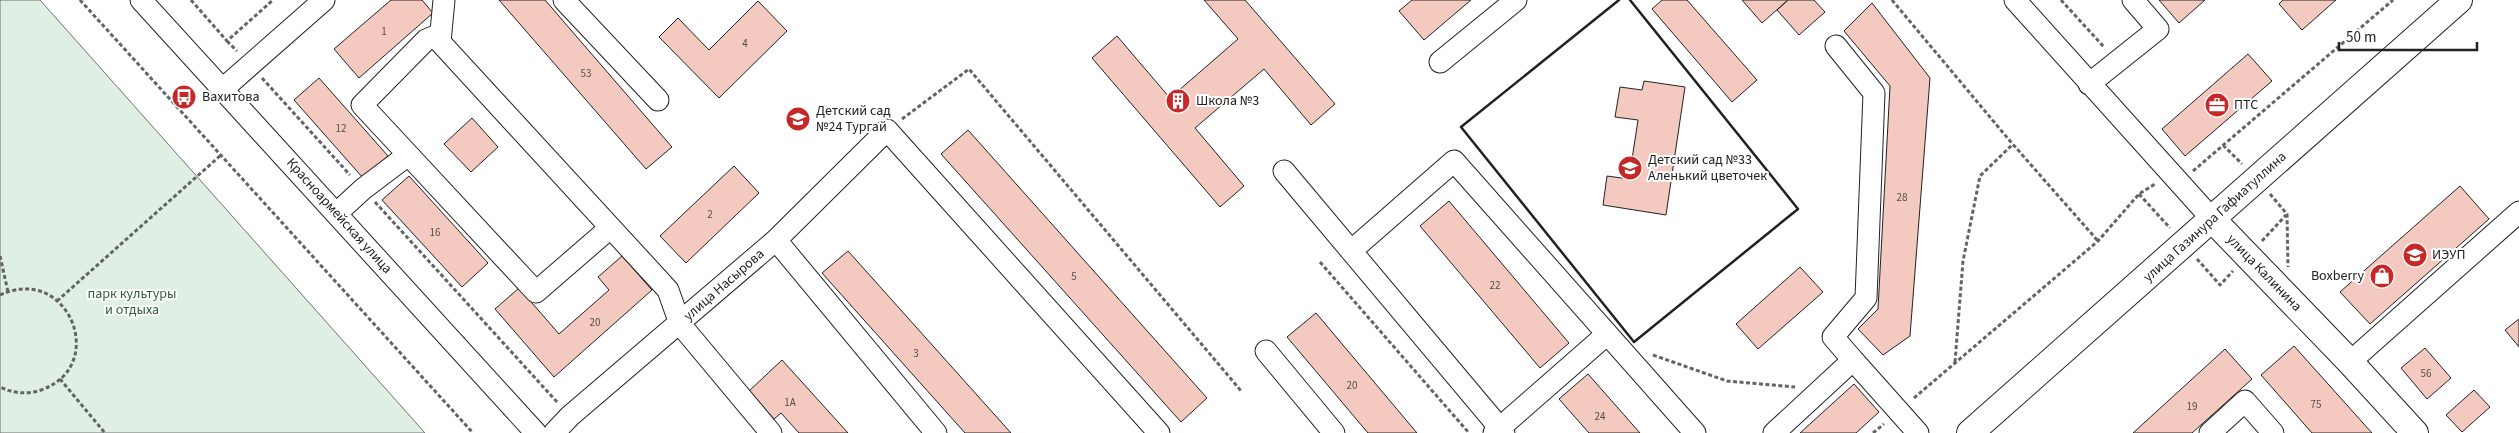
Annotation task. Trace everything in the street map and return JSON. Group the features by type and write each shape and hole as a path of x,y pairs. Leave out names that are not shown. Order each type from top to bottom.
{"main road":[{"name":"улица Газинура Гафиатуллина","path":"1970,433 2213,220 2459,0"},
{"name":"улица Калинина","path":"2213,220 2350,362 2415,433"}],"street":[{"name":"Красноармейская улица","path":"141,0 224,88 536,433"},
{"path":"224,88 324,0"},
{"path":"444,0 440,42 668,290 680,324 772,433"},
{"path":"564,0 658,100"},
{"path":"1440,62 1516,0"},
{"name":"улица Калинина","path":"2015,0 2170,175 2213,220"},
{"path":"2089,84 2158,30 2133,0"},
{"path":"440,34 426,40 362,105 536,292 610,228"},
{"path":"1836,46 1874,92 1866,298 1833,337 1918,433"},
{"path":"887,130 1159,433"},
{"name":"улица Насырова","path":"554,433 570,416 680,324 776,240 887,130"},
{"path":"337,214 363,189 408,155"},
{"path":"1351,251 1454,161 1695,433"},
{"path":"1284,171 1499,431 1611,338"},
{"path":"2350,362 2519,212"},
{"path":"776,240 936,433"},
{"path":"1266,351 1334,433"},
{"path":"1774,433 1853,360"},
{"path":"2210,433 2245,401 2273,433"}],"path":[{"path":"80,0 473,433"},
{"path":"190,0 570,416"},
{"path":"228,41 273,0"},
{"path":"1892,0 2013,144 2098,241"},
{"path":"2061,0 2117,61"},
{"path":"1873,433 2098,241 2139,194 2170,175 2189,174 2393,0"},
{"path":"887,130 969,69 1242,392"},
{"path":"1955,363 1963,261 1980,176 2013,144"},
{"path":"2223,146 2258,180 2286,214 2288,274"},
{"path":"57,301 222,155"},
{"path":"0,256 8,292"},
{"path":"1320,262 1469,433"},
{"path":"0,296 8,292 34,290 57,301 71,317 76,337 74,358 60,379 36,392 15,392 0,387"},
{"path":"1611,338 1727,381 1820,390"},
{"path":"60,379 104,433"}],"green space":[{"name":"парк культуры и отдыха","path":"0,0 40,0 425,433 0,433"}],"building":[{"path":"391,0 422,0 433,13 359,78 334,49"},
{"path":"499,0 545,0 672,147 646,169"},
{"name":"Школа №3","path":"1204,0 1245,0 1335,104 1311,125 1264,69 1195,128 1244,186 1220,207 1092,58 1117,36 1170,98 1238,39"},
{"path":"1412,0 1471,0 1424,40 1399,11"},
{"path":"1662,0 1687,0 1757,80 1732,102 1652,9"},
{"path":"1742,0 1788,0 1762,23"},
{"path":"1788,0 1814,0 1825,12 1799,35 1777,10"},
{"path":"2159,0 2205,0 2179,23"},
{"path":"2283,0 2336,0 2302,30 2279,4"},
{"path":"758,1 787,31 719,98 659,37 678,18 709,50"},
{"path":"1872,3 1930,78 1910,336 1883,355 1858,329 1878,309 1890,86 1844,31"},
{"name":"ПТС","path":"2248,54 2272,81 2185,156 2162,129"},
{"path":"319,78 388,156 363,178 294,100"},
{"path":"1644,81 1685,87 1666,215 1603,205 1607,176 1629,179 1638,120 1615,117 1620,87 1642,90"},
{"path":"472,118 498,147 471,172 444,144"},
{"path":"968,130 1207,398 1181,422 941,154"},
{"path":"734,166 759,193 686,263 660,236"},
{"path":"409,176 488,263 462,287 382,200"},
{"name":"ИЭУП","path":"2460,186 2489,219 2370,324 2340,292"},
{"path":"1449,201 1569,343 1540,368 1420,226"},
{"path":"848,251 1011,433 965,433 822,273"},
{"path":"622,256 652,290 554,377 495,309 519,288 559,334 609,290 598,277"},
{"path":"1800,267 1823,292 1758,349 1736,324"},
{"path":"1316,313 1417,433 1368,433 1287,337"},
{"path":"2519,319 2519,347 2505,330"},
{"path":"2294,346 2372,433 2312,433 2261,375"},
{"path":"2425,348 2451,378 2427,399 2401,368"},
{"path":"2225,349 2252,379 2192,433 2133,433"},
{"path":"782,360 848,433 799,433 781,413 774,419 749,391"},
{"path":"1588,374 1640,433 1589,433 1559,399"},
{"path":"1854,384 1879,412 1856,433 1800,433"},
{"path":"2474,390 2490,407 2462,432 2446,415"}],"wall":[{"path":"1619,0 1461,127 1634,342 1798,209 1630,0"}],"place":[{"name":"Вахитова","path":"184,97"},
{"name":"Школа №3","path":"1178,101"},
{"name":"ПТС","path":"2217,105"},
{"name":"Детский сад №24 Тургай","path":"798,119"},
{"name":"Детский сад №33 Аленький цветочек","path":"1630,168"},
{"name":"ИЭУП","path":"2415,255"},
{"name":"Boxberry","path":"2382,276"}]}
